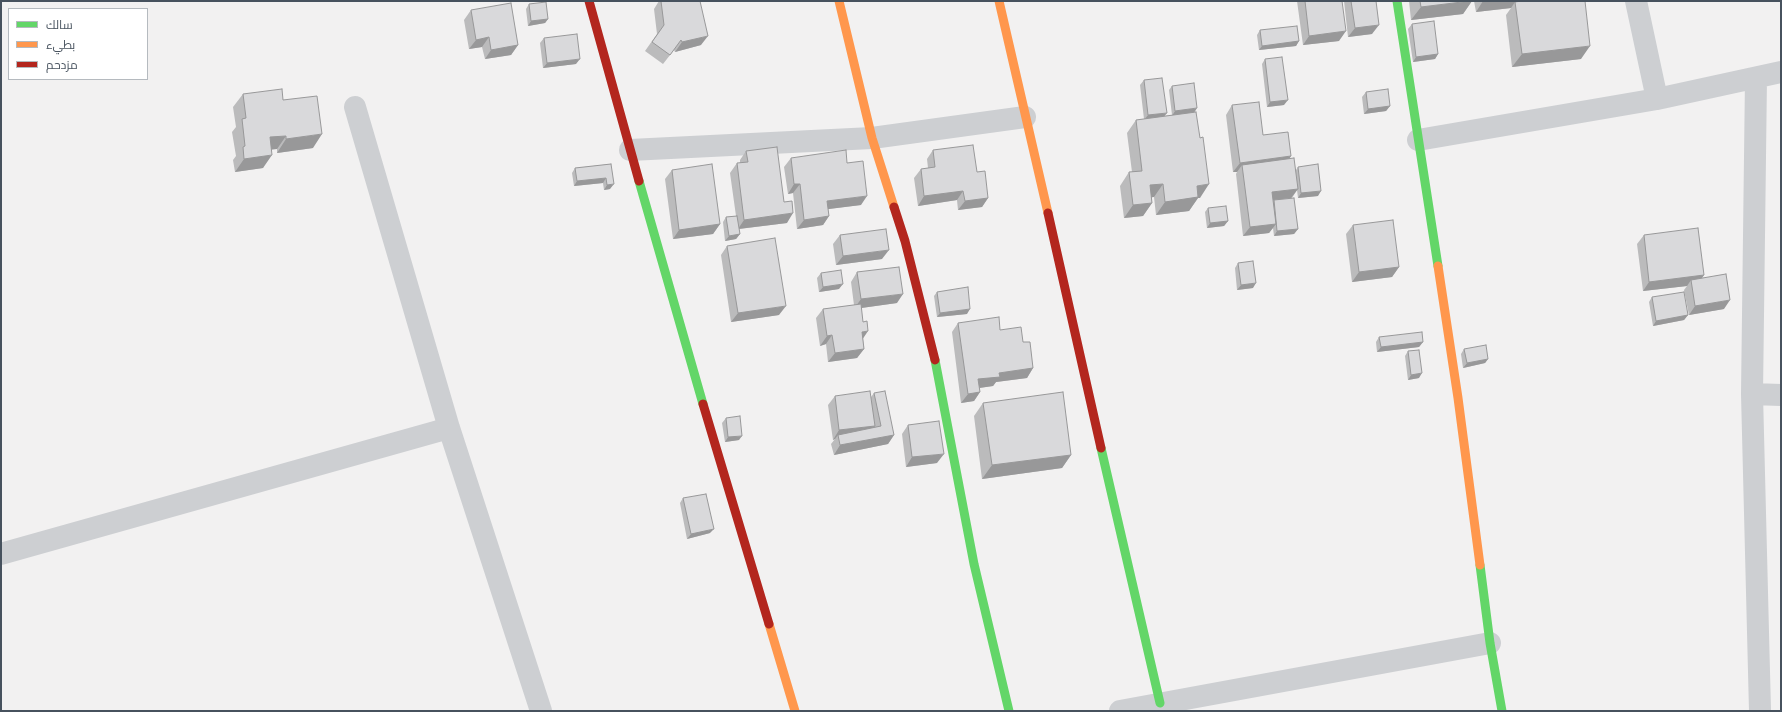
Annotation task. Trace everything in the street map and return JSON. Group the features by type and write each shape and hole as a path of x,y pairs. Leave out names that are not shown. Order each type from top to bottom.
{"street":[{"path":"589,1 691,364 795,711"},
{"path":"839,1 872,138 905,241 932,342 974,564 1009,711"},
{"path":"999,1 1160,703"},
{"path":"1397,1 1458,398 1490,643 1502,711"},
{"path":"1636,1 1657,99"},
{"path":"1418,140 1657,99 1781,72"},
{"path":"1756,78 1752,394 1760,711"},
{"path":"355,107 449,428 541,711"},
{"path":"630,150 872,138 1025,117"},
{"path":"1752,394 1781,395"},
{"path":"1,554 449,428"},
{"path":"1120,711 1490,643"}],"building":[{"path":"661,1 700,1 708,36 682,42 681,40 670,55 652,42 664,25"},
{"path":"1305,1 1342,1 1346,31 1309,36"},
{"path":"1351,1 1376,1 1379,25 1355,28"},
{"path":"1420,1 1470,1 1421,7"},
{"path":"1585,1 1590,46 1522,54 1515,2"},
{"path":"546,2 548,19 531,21 529,4"},
{"path":"511,3 518,45 491,50 489,37 476,40 471,10"},
{"path":"1434,21 1438,54 1416,57 1412,24"},
{"path":"1297,26 1299,41 1262,46 1260,30"},
{"path":"577,34 580,59 547,63 544,38"},
{"path":"1282,57 1288,100 1270,102 1265,59"},
{"path":"1162,78 1167,113 1148,115 1144,80"},
{"path":"1194,83 1197,108 1175,111 1172,86"},
{"path":"282,89 283,100 317,96 322,134 286,139 286,136 270,137 272,155 244,159 243,147 245,146 242,119 246,118 243,94"},
{"path":"1388,89 1390,106 1368,109 1366,92"},
{"path":"1259,102 1263,135 1288,132 1291,156 1240,163 1232,105"},
{"path":"1196,112 1200,138 1203,137 1209,184 1197,186 1198,197 1165,202 1163,184 1150,185 1152,203 1133,205 1129,172 1142,171 1136,120"},
{"path":"973,145 977,172 985,171 988,198 965,201 963,191 924,196 921,169 935,167 933,150"},
{"path":"777,147 784,202 792,201 793,213 744,220 737,163 748,162 746,151"},
{"path":"846,150 847,163 863,161 867,196 827,201 829,216 804,220 800,184 794,184 791,158"},
{"path":"1294,158 1298,189 1272,192 1276,224 1250,227 1242,165"},
{"path":"611,164 614,184 607,185 606,178 577,181 575,168"},
{"path":"712,164 720,224 679,230 672,170"},
{"path":"1318,164 1321,191 1301,193 1298,167"},
{"path":"1294,198 1298,229 1277,231 1274,200"},
{"path":"1226,206 1228,221 1210,223 1208,208"},
{"path":"737,216 740,234 729,236 726,217"},
{"path":"1393,220 1399,267 1359,272 1353,225"},
{"path":"1698,228 1704,275 1649,282 1644,235"},
{"path":"886,229 889,250 843,256 840,235"},
{"path":"775,238 786,306 738,313 727,246"},
{"path":"1253,261 1256,283 1241,285 1238,263"},
{"path":"899,267 903,294 861,299 857,272"},
{"path":"841,270 843,284 823,287 821,273"},
{"path":"1726,274 1730,300 1695,306 1691,280"},
{"path":"968,287 970,309 940,313 937,292"},
{"path":"1684,292 1688,315 1656,321 1652,297"},
{"path":"861,304 863,322 867,321 868,331 862,332 864,349 835,353 832,335 827,336 823,309"},
{"path":"999,317 1000,330 1021,327 1023,342 1030,342 1033,368 999,373 1000,377 978,379 980,392 968,394 958,323"},
{"path":"1422,332 1423,342 1381,347 1379,337"},
{"path":"1486,345 1488,359 1467,363 1464,349"},
{"path":"1419,350 1422,373 1411,375 1408,351"},
{"path":"870,391 875,426 839,430 835,396"},
{"path":"885,391 894,435 840,445 838,435 881,426 874,393"},
{"path":"1063,392 1071,455 992,465 983,403"},
{"path":"740,416 742,436 728,437 726,418"},
{"path":"939,421 944,454 912,457 908,425"},
{"path":"706,494 714,529 691,534 683,498"}],"traffic: fast":[{"path":"1397,1 1438,266"},
{"path":"639,181 703,404"},
{"path":"935,360 974,564 1009,711"},
{"path":"1101,448 1160,703"},
{"path":"1480,565 1490,643 1502,711"}],"traffic: slow":[{"path":"839,1 872,138 894,207"},
{"path":"999,1 1048,213"},
{"path":"1438,266 1458,398 1480,565"},
{"path":"769,624 795,711"}],"traffic: jam":[{"path":"589,1 639,181"},
{"path":"894,207 905,241 935,360"},
{"path":"1048,213 1101,448"},
{"path":"703,404 769,624"}]}
